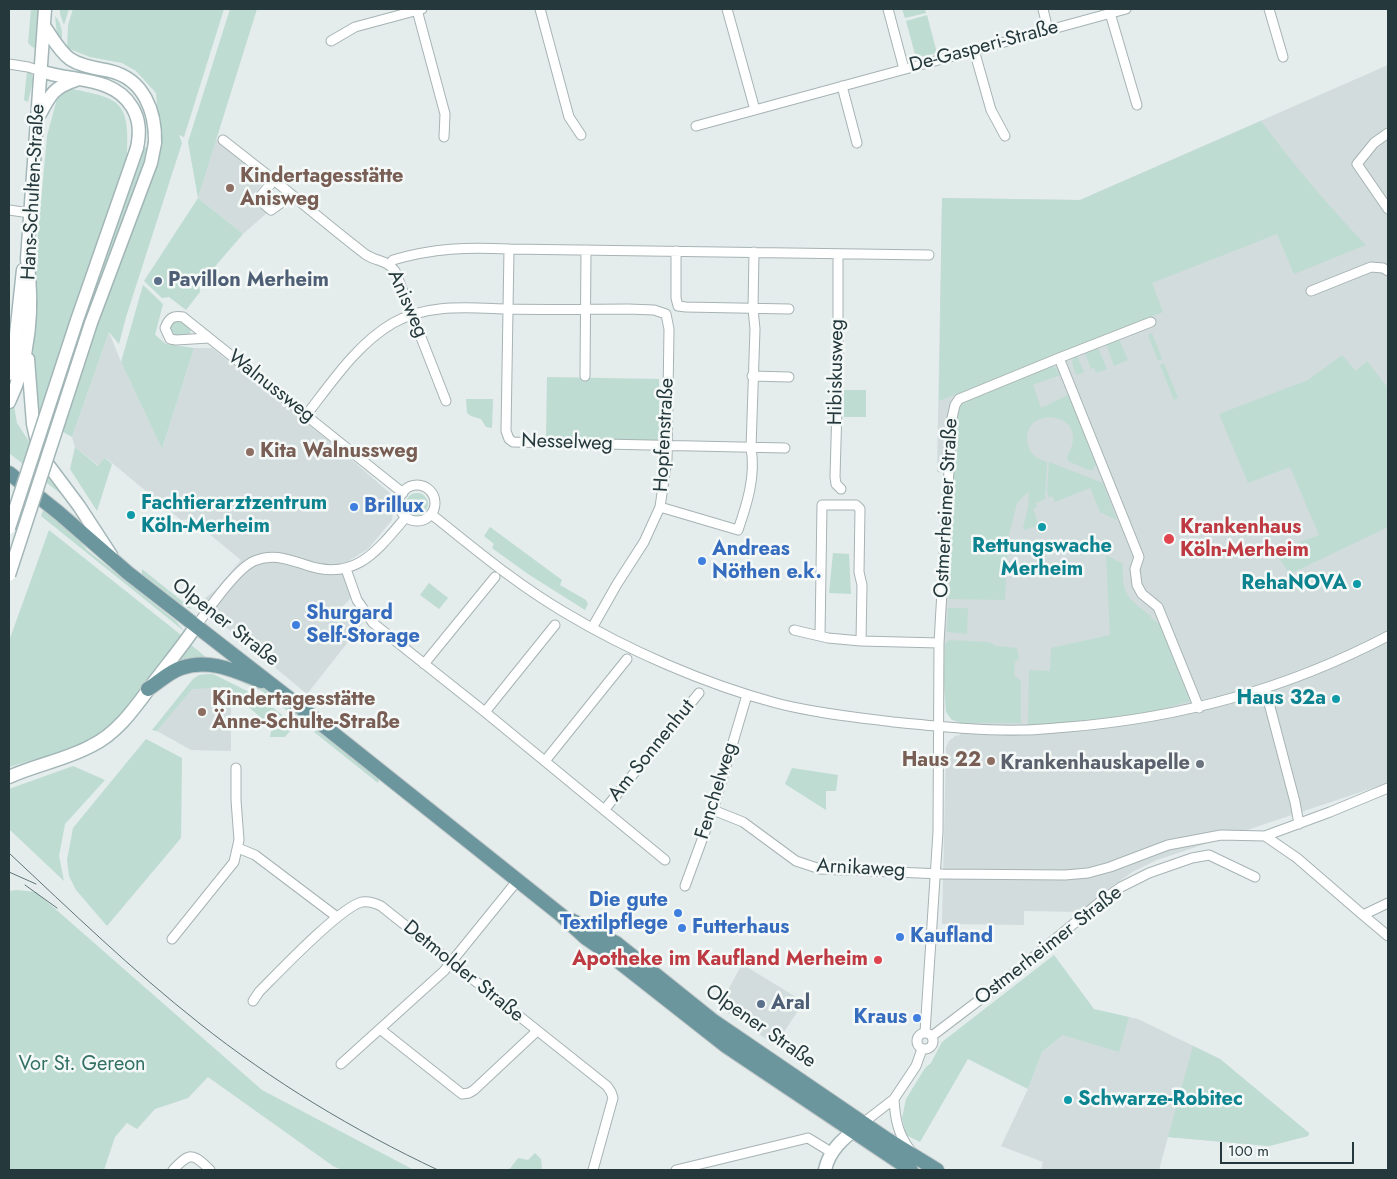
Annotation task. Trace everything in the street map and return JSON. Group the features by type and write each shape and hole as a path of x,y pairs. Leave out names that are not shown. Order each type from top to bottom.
{"main road":[{"name":"Hans-Schulten-Straße","path":"9,402 21,372 27,344 29,275 27,259 45,9"},
{"path":"9,575 91,323 150,163 155,143 153,114 142,92 136,85 121,74 82,65 69,58 63,53 44,26"},
{"path":"9,528 77,320 137,148 139,130 138,121 130,104 109,86 40,71"},
{"path":"37,119 52,92 63,84 78,80"},
{"path":"9,374 15,344 21,274 27,259"},
{"path":"27,344 33,424 38,447 43,458 79,506 114,561"},
{"name":"Olpener Straße","path":"9,472 114,561 273,685 586,938 612,949 726,1046 858,1127 912,1154 937,1170"},
{"path":"9,777 77,753 99,742 120,725 196,626"},
{"path":"148,689 177,670 202,664 219,666 273,685"},
{"path":"825,1170 832,1152 858,1127"},
{"name":"Olpener Straße","path":"858,1127 911,1170"}],"street":[{"path":"540,9 569,117 581,135"},
{"path":"727,9 755,110"},
{"path":"888,9 904,69"},
{"path":"1042,9 1048,30"},
{"name":"De-Gasperi-Straße","path":"696,126 1126,9"},
{"path":"1269,9 1283,57"},
{"path":"331,41 355,27 420,10 445,114 444,137"},
{"path":"1110,13 1136,105"},
{"path":"974,50 991,110 1005,136"},
{"path":"9,64 40,71"},
{"path":"842,86 857,143"},
{"path":"1388,133 1374,143 1357,164 1388,208"},
{"name":"Anisweg","path":"223,140 368,256 390,264 397,275 413,314 446,401"},
{"path":"274,180 258,199 272,210 292,195"},
{"path":"9,210 30,213"},
{"path":"390,264 393,260 432,250 470,247 929,256"},
{"path":"509,248 509,309"},
{"path":"585,376 586,250"},
{"path":"676,251 676,298 678,306"},
{"path":"660,507 738,530 745,514 753,458 751,448 755,329 753,309 754,252"},
{"name":"Hibiskusweg","path":"838,254 835,477 836,484 841,489"},
{"path":"1311,291 1371,267 1388,271"},
{"path":"307,414 357,352 374,336 413,314 436,309 654,310 666,314 678,306 790,309"},
{"name":"Nesselweg","path":"509,309 506,431 509,439 518,443 667,445"},
{"name":"Hopfenstraße","path":"592,628 644,542 660,507 667,445 669,329 666,314"},
{"name":"Walnussweg","path":"209,338 170,339 165,328 171,318 176,316 183,317 307,414 403,493"},
{"name":"Ostmerheimer Straße","path":"929,1034 938,832 939,643 954,405 965,396 1151,322"},
{"path":"1059,358 1139,557 1135,569 1139,590 1158,607 1199,708"},
{"path":"752,376 789,377"},
{"path":"667,445 785,448"},
{"path":"412,486 423,486 428,489 435,501 431,514 426,519 419,521 406,517 400,503 403,493 412,486"},
{"path":"820,636 822,505 856,505 860,509 859,572 862,584 862,641"},
{"path":"431,514 533,593 592,628 654,658 747,695 780,704 855,718 939,727 1025,730 1126,721 1199,708 1266,688 1343,658 1388,636"},
{"path":"196,626 238,573 253,562 277,557 291,559 320,570 335,571 346,569 371,556 406,517"},
{"name":"Am Sonnenhut","path":"346,569 357,600 373,623 605,809 665,860"},
{"path":"424,664 495,577"},
{"path":"485,712 555,625"},
{"path":"794,630 820,636 862,641 939,643"},
{"path":"545,761 627,659"},
{"path":"1266,688 1299,824"},
{"name":"Am Sonnenhut","path":"605,809 699,693"},
{"name":"Fenchelweg","path":"685,886 713,810 747,695"},
{"path":"172,939 234,862 238,848 236,768"},
{"name":"Ostmerheimer Straße","path":"935,872 1068,875 1088,873 1168,846 1186,842 1221,835 1265,836 1388,788"},
{"name":"Arnikaweg","path":"713,810 743,822 796,861 820,869 935,872"},
{"path":"1265,836 1297,858 1388,936"},
{"path":"238,848 255,855 337,917"},
{"name":"Ostmerheimer Straße","path":"929,1034 1014,973 1100,902 1121,887 1149,872 1192,858 1209,855 1255,877"},
{"path":"341,1064 444,971 450,961 460,952 517,881"},
{"name":"Detmolder Straße","path":"253,1001 259,992 337,917 363,902 373,902 381,906 607,1086 612,1098 593,1170"},
{"path":"1363,915 1388,903"},
{"path":"380,1029 462,1094 474,1090 537,1031"},
{"path":"920,1033 929,1034 934,1041 932,1046 922,1049 916,1040 920,1033"},
{"path":"858,1127 894,1099 916,1066 922,1049"},
{"path":"894,1099 895,1117 899,1132 912,1154"},
{"path":"676,1170 808,1138 832,1152"},
{"path":"172,1170 180,1162 191,1157 197,1158 210,1170"}],"shaded area":[{"name":"Krankenhaus Köln-Merheim","path":"1388,65 1388,783 1157,860 1134,871 1108,889 1081,912 1024,911 1024,925 942,924 946,747 949,741 955,736 960,735 961,723 952,720 948,715 943,680 944,626 954,474 937,472 942,198 1080,200"},
{"name":"Kindertagesstätte Anisweg","path":"216,139 266,179 251,198 268,212 243,234 198,198"},
{"path":"109,332 162,449 194,348 212,348 345,454 391,494 394,507 392,520 368,549 339,567 351,585 351,598 342,607 363,623 307,694 198,604 215,590 241,560 191,519 181,520 106,458 99,466 75,447 72,437"},
{"name":"Kindertagesstätte Änne-Schulte-Straße","path":"225,687 231,692 231,751 191,750 157,731 192,688"},
{"name":"Aral","path":"742,964 804,1002 775,1045 719,1007"},
{"path":"1094,1010 1138,1019 1220,1059 1309,1133 1308,1136 1269,1146 1168,1137 1159,1170 1041,1170 1043,1162 1001,1146 1028,1089 1042,1052"}],"green space":[{"path":"31,9 39,9 36,48 28,43"},
{"path":"60,9 69,9 64,25 60,14"},
{"path":"73,9 224,9 184,137 179,135 182,143 119,344 109,332 72,437 35,416 33,347 35,267 47,136 58,95 68,88 99,95 118,104 126,122 127,156 160,141 156,93 136,71 122,63 90,57 67,48 68,25"},
{"path":"230,9 257,9 198,198 188,142"},
{"path":"902,9 925,9 926,13 905,18"},
{"path":"927,15 937,53 916,58 906,21"},
{"path":"55,16 61,28 61,41 57,35"},
{"path":"27,71 32,74 33,81 28,102 24,100"},
{"path":"1261,121 1312,185 1366,245 1294,274 1277,234 1152,283 1163,312 939,401 942,198 1080,200"},
{"path":"198,198 243,234 199,285 200,292 186,310 169,297 162,298 144,281"},
{"path":"143,285 163,304 155,335 166,344 194,348 162,449 121,362"},
{"path":"178,320 191,329 190,334 177,336 172,333 170,325"},
{"path":"1152,333 1162,359 1158,361 1148,335"},
{"path":"1119,339 1128,360 1114,366 1106,344"},
{"path":"1098,348 1107,369 1096,373 1094,368 1091,369 1085,353"},
{"path":"1342,355 1356,371 1367,361 1388,388 1388,527 1290,574 1274,551 1319,535 1290,467 1248,483 1219,414 1308,380"},
{"path":"1077,356 1084,372 1076,375 1072,362 1074,357"},
{"path":"1164,363 1178,398 1174,400 1160,365"},
{"path":"1051,366 1056,368 1060,375 1033,385 1041,408 1068,395 1096,464 1093,470 1088,470 1068,461 1067,457 1073,441 1071,429 1064,421 1054,418 1043,418 1034,423 1028,432 1028,445 1035,456 1047,462 1045,499 1036,503 1037,507 1033,509 1039,525 1025,530 1023,528 1028,508 1029,491 1017,503 1008,539 1005,600 949,599 954,480 951,480 957,410 964,401"},
{"path":"547,377 659,379 659,439 656,441 546,440"},
{"path":"844,390 866,390 866,417 844,417"},
{"path":"466,399 493,399 492,428 486,427 481,419 467,413"},
{"path":"13,400 17,423 55,482 71,502 9,453 9,407"},
{"path":"75,447 98,466 105,458 112,464 97,511 70,469"},
{"path":"1049,462 1103,483 1117,520 1100,512 1090,488 1055,502 1052,496 1049,498 1047,492"},
{"path":"417,493 425,496 428,504 425,512 417,515 409,512 406,504 409,496"},
{"path":"44,507 73,532 87,550 176,621 184,631 41,516"},
{"path":"490,527 562,580 560,585 586,600 588,604 585,610 528,574 492,548 494,544 484,536"},
{"path":"49,530 181,635 121,714 105,731 83,745 9,767 9,641"},
{"path":"833,553 849,554 851,594 829,593"},
{"path":"1106,555 1123,564 1123,582 1128,595 1160,626 1190,701 1149,713 1100,720 1028,725 1029,670 1050,671 1051,648 1110,635"},
{"path":"142,569 192,609 184,607 142,574"},
{"path":"429,583 448,598 439,609 420,595"},
{"path":"948,608 968,608 967,634 947,632"},
{"path":"949,640 989,642 996,646 1017,648 1019,658 1015,662 1014,675 1021,681 1021,723 961,723 951,719 946,712 944,680 945,644"},
{"path":"190,644 207,658 175,663"},
{"path":"220,673 247,679 274,694 303,715 299,720 262,691"},
{"path":"213,674 259,697 295,725 285,737 270,737 272,727 225,687 192,689 157,731 152,730 193,679 199,675"},
{"path":"317,730 379,779 378,783 314,732"},
{"path":"146,739 182,758 181,838 107,926 76,890 69,876 67,860 73,828"},
{"path":"73,766 105,780 65,824 59,856 64,881 9,829 9,789"},
{"path":"792,768 838,775 836,791 826,791 826,810 785,784"},
{"name":"Vor St. Gereon","path":"9,891 36,892 262,1090 414,1170 342,1170 333,1166 208,1077 188,1098 155,1109 137,1129 127,1123 115,1137 104,1170 9,1170"},
{"path":"1054,955 1094,1009 1129,1017 1119,1052 1063,1035 1042,1052 1028,1089 968,1059 920,1142 906,1135 902,1118 906,1099 925,1068 931,1063 942,1042"},
{"path":"1193,1046 1220,1059 1309,1133 1308,1136 1269,1146 1168,1137"},
{"path":"535,1153 541,1159 542,1170 509,1170 518,1158 528,1160"}],"tram line":[{"path":"9,853 174,1003 255,1065 344,1121 438,1170"},
{"path":"9,872 36,884"},
{"path":"25,885 57,908"}],"place":[{"name":"Kindertagesstätte Anisweg","path":"230,188"},
{"name":"Pavillon Merheim","path":"158,281"},
{"name":"Kita Walnussweg","path":"250,452"},
{"name":"Brillux","path":"354,507"},
{"name":"Fachtierarztzentrum Köln-Merheim","path":"131,515"},
{"name":"Rettungswache Merheim","path":"1042,527"},
{"name":"Krankenhaus Köln-Merheim","path":"1169,539"},
{"name":"Andreas Nöthen e.k.","path":"702,561"},
{"name":"RehaNOVA","path":"1357,584"},
{"name":"Shurgard Self-Storage","path":"296,625"},
{"name":"Haus 32a","path":"1336,699"},
{"name":"Kindertagesstätte Änne-Schulte-Straße","path":"202,712"},
{"name":"Haus 22","path":"991,761"},
{"name":"Krankenhauskapelle","path":"1200,764"},
{"name":"Die gute Textilpflege","path":"678,913"},
{"name":"Futterhaus","path":"682,928"},
{"name":"Kaufland","path":"900,937"},
{"name":"Apotheke im Kaufland Merheim","path":"878,960"},
{"name":"Aral","path":"761,1004"},
{"name":"Kraus","path":"917,1018"},
{"name":"Schwarze-Robitec","path":"1068,1100"}]}
